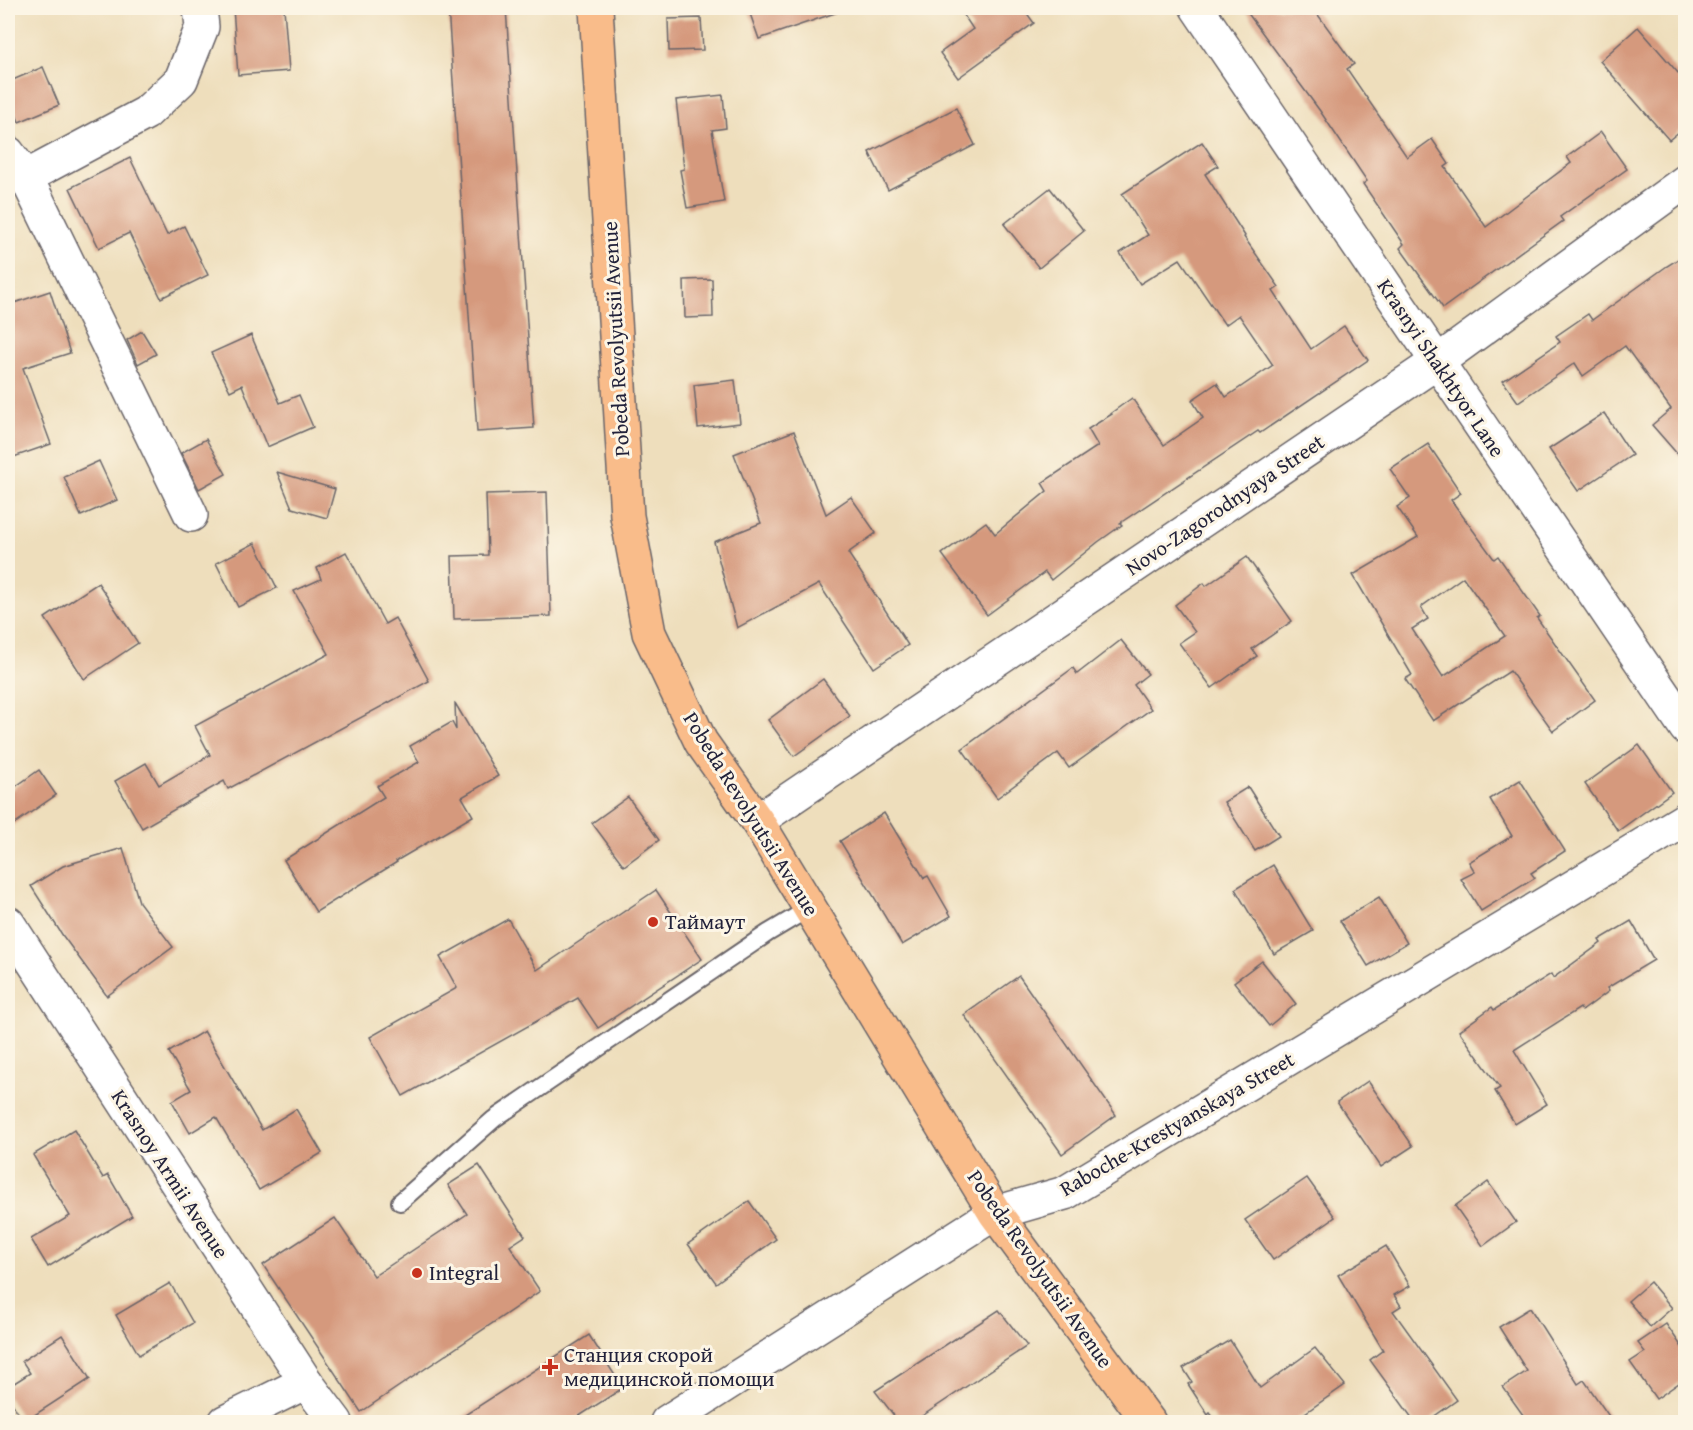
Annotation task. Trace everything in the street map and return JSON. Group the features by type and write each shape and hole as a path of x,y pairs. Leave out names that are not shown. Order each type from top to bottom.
{"main road":[{"name":"Pobeda Revolyutsii Avenue","path":"596,8 627,516 649,633 701,742 757,821 995,1213 1149,1422"}],"street":[{"path":"191,515 17,165 146,113 181,80 202,27 200,8"},
{"name":"Krasnyi Shakhtyor Lane","path":"1197,8 1686,728"},
{"name":"Novo-Zagorodnyaya Street","path":"757,821 1437,362 1686,181"},
{"name":"Raboche-Krestyanskaya Street","path":"668,1422 995,1213 1065,1193 1686,819"},
{"name":"Krasnoy Armii Avenue","path":"8,923 306,1382 336,1422"},
{"path":"225,1422 306,1382"}],"lane":[{"path":"400,1202 495,1119 768,933 810,908"}],"building":[{"path":"233,8 284,8 289,71 238,75"},
{"path":"448,8 506,8 534,428 477,432"},
{"path":"748,8 837,8 838,12 759,39"},
{"path":"959,8 1023,8 1034,23 958,78 940,53 973,29"},
{"path":"1244,8 1313,8 1354,64 1347,69 1407,157 1432,139 1449,164 1445,167 1486,227 1571,163 1567,157 1601,132 1627,169 1560,217 1563,221 1443,308 1400,248 1404,244 1363,184 1367,181 1320,111"},
{"path":"701,18 703,50 669,51 668,19"},
{"path":"1638,27 1686,82 1686,126 1669,140 1600,61"},
{"path":"43,67 59,105 19,122 8,94 8,82"},
{"path":"723,95 726,128 712,130 724,202 687,208 680,170 684,169 676,100"},
{"path":"956,108 975,145 888,190 869,152"},
{"path":"1202,142 1218,166 1205,174 1244,237 1279,287 1273,291 1311,349 1344,326 1368,360 1120,523 1122,525 1051,580 1045,572 987,615 942,554 986,522 995,534 1047,491 1042,483 1098,446 1088,429 1132,398 1164,445 1203,418 1192,400 1217,383 1226,397 1273,365 1239,315 1225,325 1180,259 1140,284 1120,253 1148,235 1122,194"},
{"path":"130,158 167,235 184,226 208,275 161,298 129,233 99,248 70,188"},
{"path":"1050,188 1084,231 1039,268 1004,224"},
{"path":"1686,254 1686,464 1652,425 1671,409 1625,346 1583,376 1575,363 1518,402 1503,381 1560,342 1556,336 1588,314 1592,320"},
{"path":"712,279 713,317 685,318 684,280"},
{"path":"50,291 70,353 23,368 51,444 8,459 8,305"},
{"path":"142,331 156,354 138,364 127,340"},
{"path":"251,335 280,403 299,395 313,427 267,447 242,385 230,391 211,353"},
{"path":"735,380 740,423 698,428 694,385"},
{"path":"1604,413 1632,455 1578,491 1549,449"},
{"path":"794,431 826,514 851,497 876,533 848,553 908,645 874,668 819,584 737,628 714,542 761,523 734,454"},
{"path":"206,439 226,474 199,489 181,453"},
{"path":"1428,444 1461,493 1451,500 1494,559 1498,556 1540,616 1537,618 1595,700 1553,731 1510,671 1433,721 1405,679 1412,675 1353,575 1418,537 1397,507 1410,498 1390,469","holes":["1463,577 1505,636 1443,677 1412,629 1428,619 1421,607"]},
{"path":"99,461 117,500 81,516 64,477"},
{"path":"277,472 335,489 327,518 292,508"},
{"path":"547,492 551,616 454,619 452,556 488,555 486,494"},
{"path":"255,543 277,588 238,607 216,563"},
{"path":"346,552 385,624 395,618 429,681 228,789 224,781 142,828 115,781 146,763 159,785 210,755 195,726 329,654 294,591 321,579 317,568"},
{"path":"1247,557 1292,621 1252,649 1257,656 1212,688 1179,643 1195,632 1175,605 1204,583 1206,586"},
{"path":"98,583 138,643 84,679 45,618"},
{"path":"1121,640 1148,674 1134,685 1151,709 1069,768 1058,753 997,798 962,749 1073,668 1077,674"},
{"path":"823,679 850,716 794,756 768,720"},
{"path":"455,703 498,776 462,797 473,816 316,912 284,860 384,797 377,786 419,762 410,746 452,722 456,730"},
{"path":"1639,745 1672,792 1618,831 1585,784"},
{"path":"39,770 56,795 8,828 8,792"},
{"path":"1520,780 1565,851 1531,873 1535,878 1481,911 1461,879 1475,872 1469,862 1512,836 1490,799"},
{"path":"1248,787 1279,836 1255,851 1224,802"},
{"path":"628,797 659,840 624,866 592,823"},
{"path":"884,813 924,878 928,876 951,916 902,945 840,841"},
{"path":"123,848 139,902 173,947 107,996 63,936 31,886 63,866"},
{"path":"1273,865 1313,931 1274,954 1235,889"},
{"path":"656,890 702,959 598,1028 578,998 403,1096 370,1037 457,988 440,957 508,919 537,970"},
{"path":"1379,897 1407,943 1368,966 1340,921"},
{"path":"1631,921 1654,960 1607,988 1609,991 1582,1011 1580,1008 1514,1050 1547,1104 1515,1124 1495,1091 1500,1088 1459,1031 1492,1007 1494,1010 1551,974 1553,978 1601,943 1599,940"},
{"path":"1262,961 1296,1004 1269,1026 1234,982"},
{"path":"1019,976 1116,1115 1062,1154 964,1015"},
{"path":"204,1031 262,1130 296,1109 322,1153 259,1190 216,1117 190,1133 172,1101 191,1090 169,1052"},
{"path":"1368,1081 1413,1146 1381,1167 1337,1102"},
{"path":"74,1130 103,1178 108,1175 132,1216 48,1267 31,1239 70,1216 33,1155"},
{"path":"479,1165 525,1236 510,1246 540,1291 361,1412 263,1265 335,1218 374,1276 467,1214 448,1185"},
{"path":"1307,1178 1335,1217 1273,1260 1245,1220"},
{"path":"1488,1182 1516,1222 1483,1246 1455,1206"},
{"path":"749,1201 776,1239 716,1283 688,1244"},
{"path":"1386,1246 1410,1286 1394,1295 1401,1306 1393,1311 1457,1400 1426,1422 1415,1422 1370,1360 1383,1350 1338,1275"},
{"path":"1650,1282 1672,1308 1650,1327 1628,1301"},
{"path":"170,1283 193,1323 139,1355 116,1315"},
{"path":"1530,1308 1578,1384 1584,1380 1613,1422 1528,1422 1503,1387 1527,1371 1499,1327"},
{"path":"999,1310 1027,1346 913,1422 899,1422 875,1391"},
{"path":"1666,1324 1686,1353 1686,1378 1656,1399 1630,1362 1645,1352 1638,1343"},
{"path":"62,1335 90,1379 24,1422 8,1397 8,1387 30,1373 22,1361"},
{"path":"589,1335 623,1388 570,1422 454,1422"},
{"path":"1230,1340 1260,1388 1315,1348 1345,1385 1292,1422 1217,1422 1210,1413 1208,1415 1188,1384 1192,1382 1183,1368"}],"place":[{"name":"Таймаут","path":"653,922"},
{"name":"Integral","path":"417,1273"},
{"name":"Станция скорой медицинской помощи","path":"550,1367"}]}
